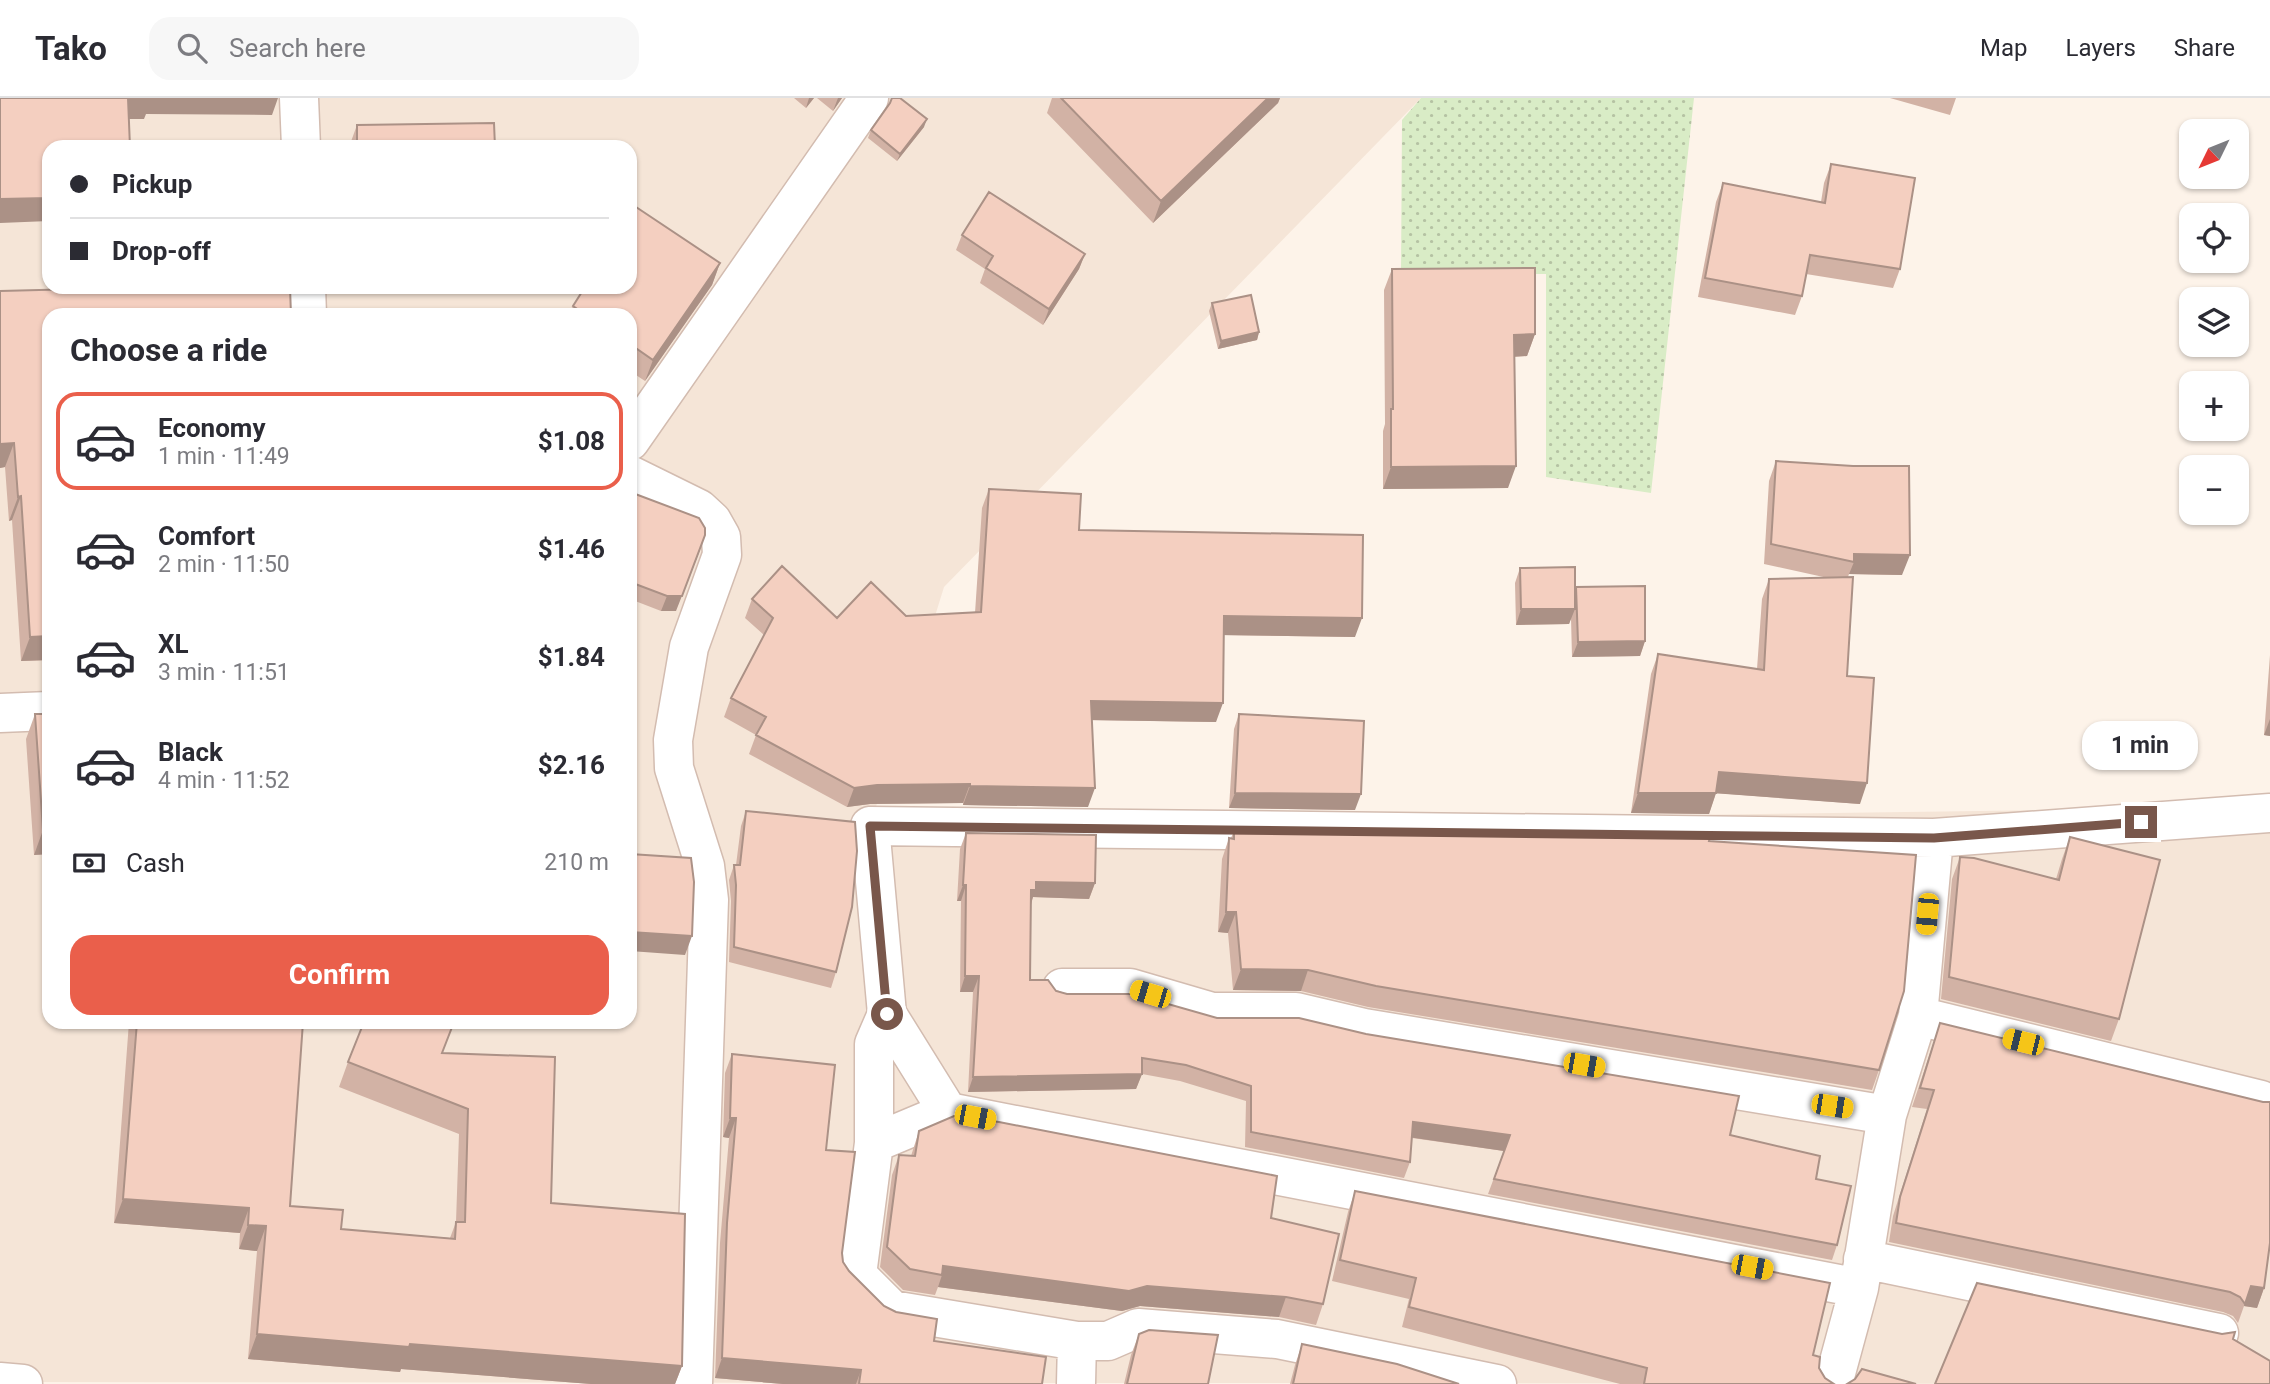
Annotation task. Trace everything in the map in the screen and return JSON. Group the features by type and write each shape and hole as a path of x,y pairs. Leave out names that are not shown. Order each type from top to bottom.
{"street":[{"path":"299,98 301,140"},
{"path":"637,431 869,98"},
{"path":"637,478 699,509 712,521 722,537 722,555 689,646 673,740 674,768 705,866 709,900 693,1384"},
{"path":"0,713 42,711"},
{"path":"948,1112 887,1014 870,826 1934,838 2270,813"},
{"path":"1833,1384 1861,1274 1886,1115 1918,1016 1934,838"},
{"path":"1062,988 1130,988 1212,1012 1296,1012 1364,1028 1886,1115"},
{"path":"887,1014 874,1044 874,1143 857,1275 892,1310 1077,1341 1108,1340 1138,1328 1278,1339 1497,1384"},
{"path":"1918,1016 2261,1100"},
{"path":"874,1143 948,1112 1861,1274 2219,1333"},
{"path":"1076,1384 1077,1341"},
{"path":"0,1382 23,1384"}],"shaded area":[{"path":"0,98 1421,98 944,587 870,826 2270,807 2270,1384 0,1382"}],"green space":[{"path":"1421,98 1694,98 1651,493 1546,477 1546,274 1401,274 1402,120"}],"building":[{"path":"0,98 128,98 130,140 42,140 42,198 0,199"},
{"path":"892,98 900,98 927,119 900,154 871,130"},
{"path":"1061,98 1268,98 1161,201"},
{"path":"494,123 495,140 357,140 357,125"},
{"path":"1831,164 1915,178 1900,269 1810,255 1802,296 1705,278 1723,183 1825,203"},
{"path":"989,192 1085,254 1049,309 986,268 993,256 962,235"},
{"path":"637,208 720,263 653,360 637,349 637,308 573,306 581,294 637,294"},
{"path":"1535,268 1535,334 1514,335 1516,466 1391,467 1392,269"},
{"path":"42,290 42,294 290,294 291,308 42,308 42,636 30,637 21,496 18,497 14,443 0,444 0,291"},
{"path":"1251,295 1259,332 1221,341 1212,303"},
{"path":"1776,461 1853,466 1909,466 1910,555 1854,554 1854,562 1771,544"},
{"path":"989,489 1081,494 1079,530 1363,535 1362,618 1224,616 1223,703 1091,701 1095,788 970,784 877,785 854,788 756,735 766,717 731,698 773,618 752,599 782,566 837,618 871,582 906,616 981,612"},
{"path":"637,495 699,518 705,528 705,535 682,596 667,596 637,585"},
{"path":"1575,567 1575,609 1521,609 1520,568"},
{"path":"1853,577 1847,676 1874,678 1867,783 1719,772 1716,793 1638,793 1658,654 1764,670 1769,579"},
{"path":"1645,586 1645,641 1578,642 1576,587"},
{"path":"35,714 42,714 42,816"},
{"path":"1239,714 1364,721 1361,794 1235,793"},
{"path":"746,811 855,822 857,851 852,907 836,972 734,947 734,865 740,865"},
{"path":"1234,831 1710,837 1709,841 1916,855 1904,991 1879,1070 1376,986 1308,970 1241,969 1236,912 1226,912 1229,838 1234,839"},
{"path":"966,833 1096,835 1095,883 1036,882 1036,890 1031,890 1030,980 1048,980 1056,991 1067,994 1133,994 1217,1018 1299,1018 1366,1034 1739,1096 1730,1135 1820,1156 1816,1179 1851,1186 1837,1245 1494,1179 1510,1135 1413,1122 1410,1162 1251,1132 1251,1086 1186,1065 1142,1058 1142,1074 973,1077 979,976 965,976 966,885 963,885"},
{"path":"2070,837 2160,860 2119,1019 1949,977 1960,857 1974,858 2059,880"},
{"path":"637,854 691,858 694,882 692,936 637,932"},
{"path":"1940,1023 2270,1102 2270,1243 2264,1288 2251,1286 2245,1304 2240,1297 2230,1292 1896,1223 1900,1197 1934,1090 1920,1088"},
{"path":"136,1029 303,1029 290,1206 343,1210 341,1229 455,1239 456,1222 465,1222 468,1109 348,1062 361,1029 451,1029 442,1053 555,1057 551,1203 685,1214 682,1366 257,1334 266,1226 248,1225 249,1208 123,1199"},
{"path":"732,1054 835,1065 826,1150 855,1152 843,1262 884,1306 896,1312 937,1319 934,1341 1046,1357 1042,1384 859,1384 861,1370 722,1358 727,1223 736,1118 730,1118"},
{"path":"954,1116 999,1122 1277,1176 1271,1218 1339,1234 1323,1304 1286,1297 1147,1286 1129,1291 943,1266 942,1275 910,1269 887,1247 899,1155 915,1156 919,1131"},
{"path":"1355,1191 1830,1283 1813,1355 1820,1357 1819,1368 1825,1378 1834,1384 1644,1384 1647,1368 1409,1307 1416,1278 1340,1260"},
{"path":"1977,1283 2222,1334 2235,1332 2233,1339 2270,1361 2270,1384 1935,1384"},
{"path":"1149,1330 1218,1335 1208,1384 1127,1384 1139,1334"},
{"path":"1302,1344 1397,1364 1459,1384 1293,1384"},
{"path":"1862,1369 1916,1384 1847,1384 1855,1379"}],"route":[{"path":"887,1014 870,826 1934,838 2141,822"}]}
